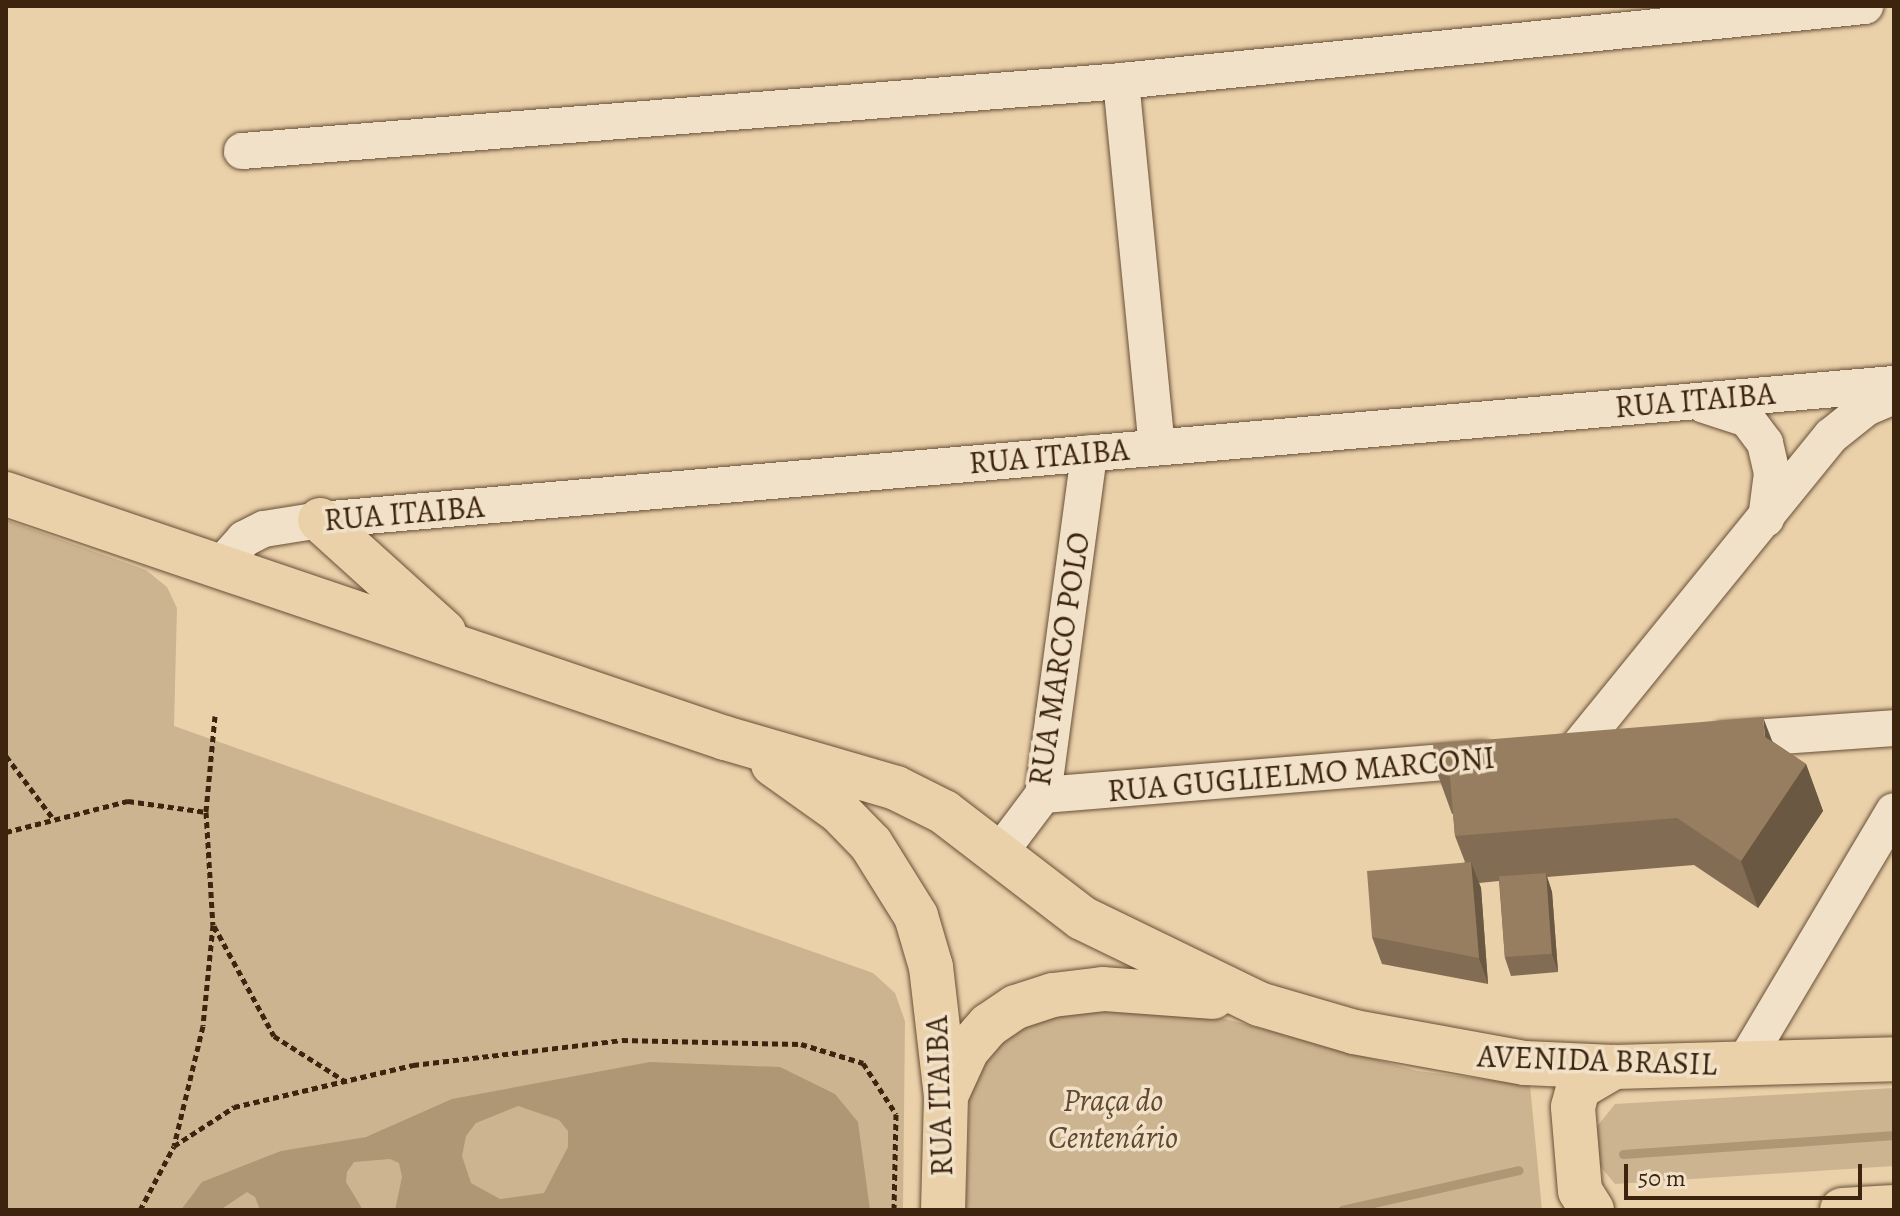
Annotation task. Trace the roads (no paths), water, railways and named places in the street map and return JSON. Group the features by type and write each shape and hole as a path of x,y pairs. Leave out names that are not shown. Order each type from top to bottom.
{"main road":[{"name":"RUA ITAIBA","path":"6,494 725,738 896,788 944,812 1082,918 1259,1004"},
{"path":"320,520 411,606 468,651"},
{"name":"RUA ITAIBA","path":"725,738 797,776 839,811 893,878 916,916 931,967 946,1096 943,1210"},
{"path":"946,1096 967,1050 989,1025 1016,1007 1053,995 1159,989 1259,1004"},
{"name":"AVENIDA BRASIL","path":"1259,1004 1354,1032 1525,1063 1614,1067 1894,1059"},
{"path":"1525,1063 1552,1090 1559,1210"},
{"path":"1592,1210 1580,1191 1573,1107 1578,1088 1614,1067"},
{"path":"1842,1210 1894,1207"}],"street":[{"path":"242,151 1121,81 1865,6"},
{"path":"1121,81 1157,446"},
{"name":"RUA ITAIBA","path":"219,567 244,539 264,529 320,520 1894,384"},
{"path":"1544,754 1766,520 1831,436 1866,408 1894,396"},
{"path":"1669,402 1721,407 1747,419 1765,443 1772,473 1766,520"},
{"name":"RUA MARCO POLO","path":"1000,852 1043,795 1089,453"},
{"path":"1687,743 1894,728"},
{"name":"RUA GUGLIELMO MARCONI","path":"1043,795 1623,748"},
{"path":"1743,1065 1894,811"}],"waterway":[{"path":"1623,1154 1894,1135"},
{"path":"1342,1210 1519,1170"}],"park label":[{"name":"Praça do Centenário","path":"1113,1120"}]}
